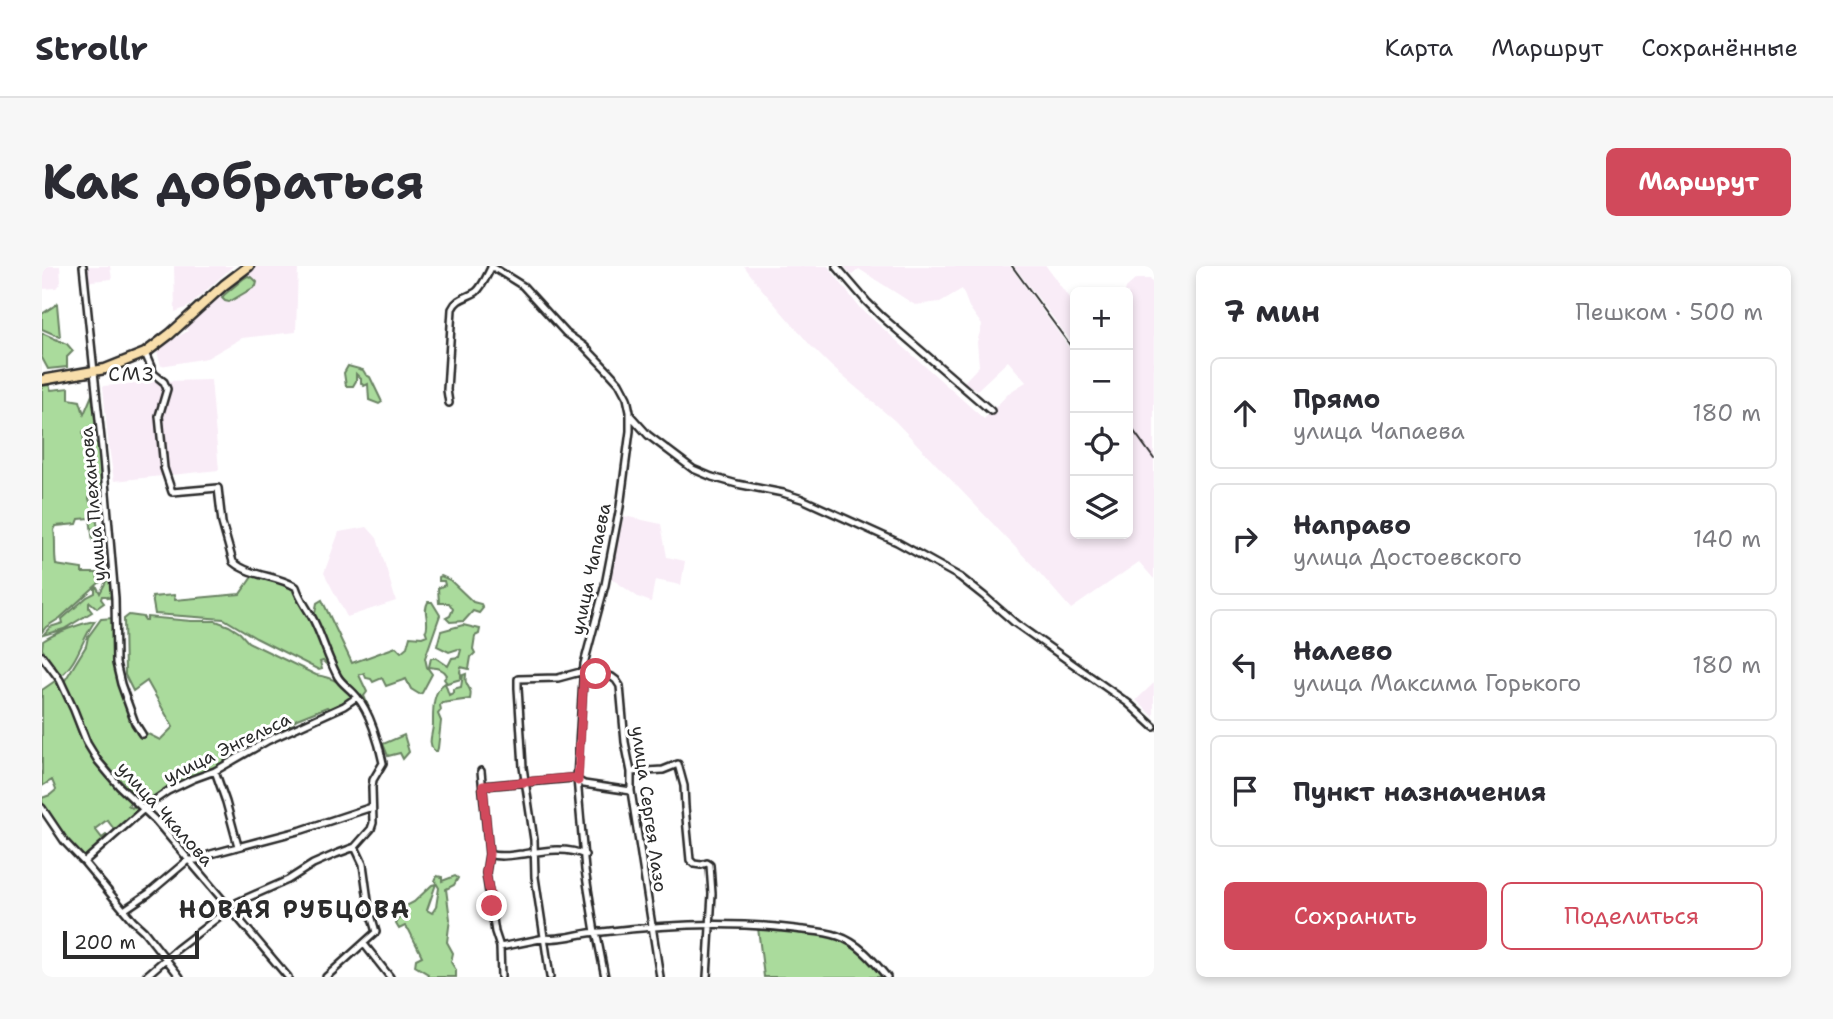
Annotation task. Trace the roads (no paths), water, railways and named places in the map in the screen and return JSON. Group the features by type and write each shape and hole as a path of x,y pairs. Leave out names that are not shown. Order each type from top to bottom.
{"highway":[{"path":"42,380 94,372 145,353 249,266"}],"street":[{"name":"улица Плеханова","path":"83,266 115,598 116,663 135,723 142,734"},
{"name":"улица Чапаева","path":"449,403 447,390 453,304 478,291 491,266 523,286 566,333 608,371 619,383 630,415 626,467 605,585 584,664 578,781 585,870 605,977"},
{"path":"836,266 881,316 991,411"},
{"path":"145,353 154,374 164,382 167,389 159,416 164,468 172,492 218,488 222,523 233,562 296,587 304,607 313,618 335,670 366,711 382,761 373,780 374,817 371,829 355,847 313,864 288,880 230,908 145,977"},
{"path":"630,415 648,435 693,469 712,477 783,492 802,499 897,542 960,577 1015,624 1128,702 1154,727"},
{"name":"улица Чкалова","path":"42,656 60,680 87,743 98,761 119,786 144,808 288,977"},
{"path":"550,977 533,853 534,840 519,707 519,679 558,678 584,671"},
{"name":"улица Сергея Лазо","path":"584,671 612,677 619,683 631,791 660,977"},
{"name":"улица Энгельса","path":"84,862 144,808 168,791 215,771 267,741 344,706 357,696"},
{"path":"631,772 663,769 678,764 684,786 691,860 694,864 710,865 712,894 708,977"},
{"path":"215,771 239,846"},
{"path":"481,771 489,854 486,873 496,940 500,947 501,977"},
{"path":"483,786 573,778 584,785 631,791"},
{"path":"124,910 188,860 197,860 302,830 372,807"},
{"path":"42,808 65,842 180,977"},
{"path":"326,977 376,932 369,908 363,864 355,847"},
{"path":"489,854 503,856 566,850 585,855"},
{"path":"500,947 545,938 677,924 771,926 839,936 866,953 887,977"},
{"path":"364,944 390,977"}],"railway":[{"path":"1012,266 1074,350"},
{"path":"1133,430 1154,459"}],"district":[{"name":"СМЗ","path":"132,374"},
{"name":"НОВАЯ РУБЦОВА","path":"295,910"}]}
